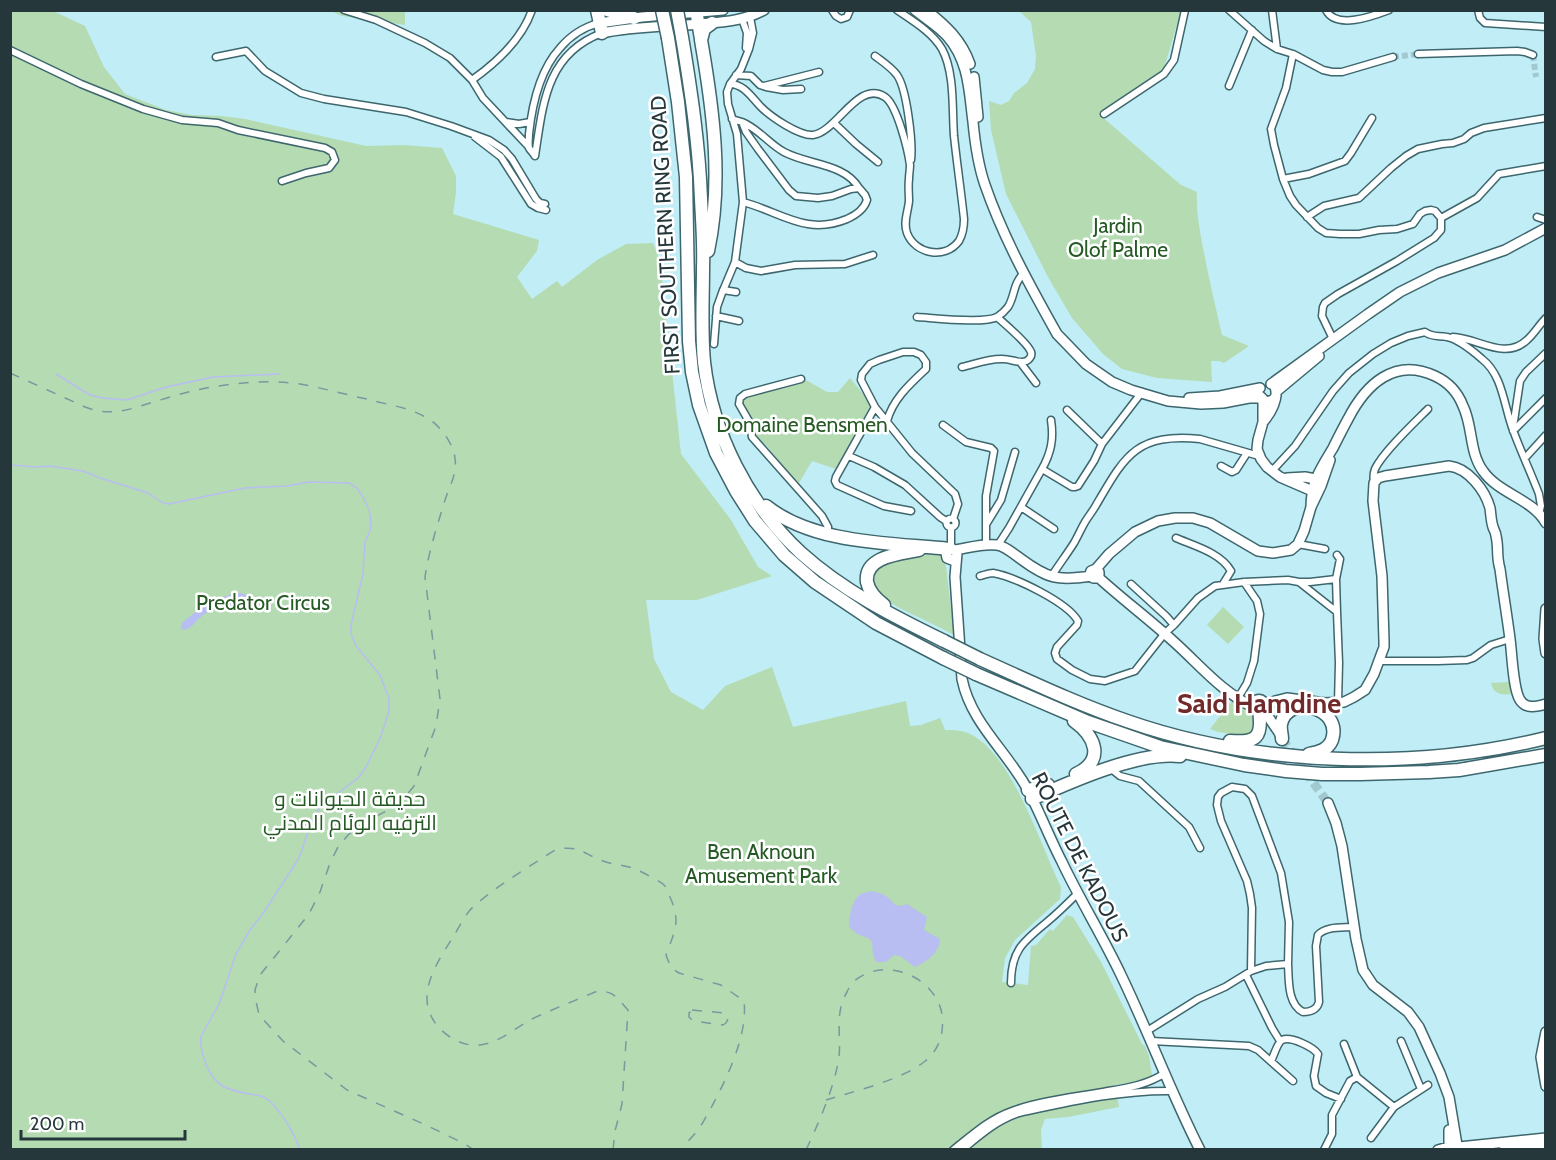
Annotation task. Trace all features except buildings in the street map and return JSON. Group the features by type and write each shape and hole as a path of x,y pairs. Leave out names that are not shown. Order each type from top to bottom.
{"highway":[{"name":"FIRST SOUTHERN RING ROAD","path":"662,10 678,102 686,177 689,341 692,372 699,405 716,453 750,514 784,555 815,582 868,617 976,674 1088,722 1160,747 1244,765 1322,774 1459,770 1543,758"},
{"name":"FIRST SOUTHERN RING ROAD","path":"677,10 698,148 703,263 702,320 704,362 708,384 716,418 733,458 754,497 800,552 831,578 885,612 980,659 1077,703 1169,734 1261,753 1356,760 1476,752 1545,738"},
{"path":"703,16 704,29 701,40 713,118 716,165 712,223 708,250 703,263"},
{"path":"601,20 634,18"},
{"path":"754,497 788,521 811,530 951,553"},
{"path":"944,641 881,603 870,592 867,578 873,563 888,557 924,549 951,553"},
{"path":"1028,696 1083,727 1090,735 1094,753 1092,762 1081,772 1030,795"},
{"path":"1201,741 1245,742 1253,740 1261,726 1260,706"},
{"path":"1282,739 1281,724 1289,712 1297,708 1303,706 1314,708 1329,718 1333,730 1331,742 1327,747 1318,752 1297,756"},
{"path":"1030,795 1132,761 1165,755 1209,761 1223,760"}],"main road":[{"path":"634,18 703,16 723,10"},
{"path":"601,20 744,14 764,10"},
{"path":"915,10 947,36 962,59 969,82 973,126 983,180 1024,273 1063,342 1086,364 1112,382 1158,399 1201,404 1223,403 1261,395"},
{"path":"927,10 951,32 968,58 975,79 983,153 994,195 1045,302 1060,329 1092,362 1127,383 1163,395 1207,398 1233,394 1261,395 1270,401 1275,390 1333,339 1385,301 1438,273 1505,250 1545,230"},
{"path":"1263,422 1269,414 1275,390 1402,296 1445,275 1499,258 1522,247 1545,230"},
{"path":"951,553 975,546 998,545 1036,570 1051,577 1065,579 1095,574 1110,554 1135,532 1158,521 1175,518 1193,518 1210,523 1258,551 1284,552 1298,544 1304,531 1317,477 1358,402 1374,384 1395,372 1412,369 1422,370 1446,383 1464,407 1478,464 1493,482 1543,517"},
{"path":"1275,390 1265,384 1261,395 1263,422 1258,440 1259,456 1277,475 1311,495"},
{"path":"1260,706 1287,698 1338,703 1349,700 1365,690 1380,661 1384,647 1380,555 1372,501 1374,483 1378,478 1385,476 1449,465 1463,470 1474,481 1488,502 1498,546 1496,558 1500,569 1518,697 1529,706 1545,704"},
{"path":"1277,475 1317,477"},
{"name":"ROUTE DE KADOUS","path":"951,553 955,577 962,679 966,695 974,714 1015,769 1030,795 1062,862 1121,974 1200,1149"},
{"path":"1095,574 1165,633 1216,683 1239,698 1260,706 1282,739"},
{"path":"1545,613 1545,654"},
{"path":"1328,803 1342,846 1358,952 1363,970 1373,985 1404,1008 1414,1019 1440,1073 1450,1100 1451,1148 1545,1138"},
{"path":"1545,1032 1541,1056 1545,1086"},
{"path":"1504,1149 1545,1145"}],"street":[{"path":"344,10 373,19 450,58 472,80 483,98 535,156 545,100 553,78 562,60 601,20"},
{"path":"373,10 373,19"},
{"path":"472,80 500,57 517,38 532,10"},
{"path":"832,10 841,19 847,17 850,10"},
{"path":"875,56 893,70 901,81 905,99 912,154 907,232 915,245 926,252 937,253 949,249 960,239 964,219 947,62 941,48 928,32 897,10"},
{"path":"1104,114 1164,74 1174,60 1185,10"},
{"path":"1228,10 1264,41 1323,70 1342,72 1393,57"},
{"path":"1272,10 1277,49"},
{"path":"1326,10 1332,18 1344,21 1389,10"},
{"path":"1478,10 1480,18 1485,23 1545,27"},
{"path":"714,344 719,298 735,262 742,233 743,202 737,140 726,96 747,43 744,14"},
{"path":"528,147 534,104 541,80 554,55 566,42 601,20"},
{"path":"1229,86 1252,30"},
{"path":"10,50 81,84 143,109 182,120 218,123 238,130 327,148 333,154 335,160 329,168 282,181"},
{"path":"216,57 246,51 265,72 301,93 324,99 406,112 489,140 504,150 512,159 536,199 546,207"},
{"path":"1418,54 1517,51 1533,55"},
{"path":"1293,54 1286,88 1271,129 1283,179 1296,205 1326,233 1359,234 1402,228 1413,224 1420,214 1428,210 1435,211 1441,218 1441,230 1434,238 1325,303 1322,316 1333,339"},
{"path":"762,86 819,72"},
{"path":"737,73 751,76 762,86 783,90 801,89"},
{"path":"730,84 740,86 770,115 810,135 818,134 834,123 851,105 864,96 873,94 886,98 896,113 910,165"},
{"path":"1283,179 1309,174 1345,161 1372,118"},
{"path":"1307,217 1324,206 1359,198 1391,168 1418,149 1453,143 1484,128 1545,118"},
{"path":"732,119 750,125 782,152 842,172 855,181 867,200 864,208 847,219 819,225 783,218 743,202"},
{"path":"505,121 519,124 530,122"},
{"path":"742,122 749,137 796,196 818,198 859,188"},
{"path":"834,123 878,162"},
{"path":"737,140 749,137"},
{"path":"1441,218 1477,198 1499,174 1545,166"},
{"path":"1537,217 1545,220"},
{"path":"735,262 746,268 761,271 795,266 845,264 873,255"},
{"path":"917,317 990,319 1005,310 1010,303 1017,282 1024,273"},
{"path":"723,290 736,292"},
{"path":"716,316 739,321"},
{"path":"962,368 994,359 1023,362 1031,356 1031,351 997,316"},
{"path":"1277,475 1282,461 1337,385 1373,354 1399,339 1425,332 1436,337 1464,338 1495,349 1508,350 1526,341 1545,318"},
{"path":"1446,336 1482,359 1492,369 1512,429 1539,494 1543,517"},
{"path":"887,421 895,403 908,385 926,369 926,362 921,355 914,352 903,352 879,360 870,364 862,374 861,380 875,407 912,453 955,494 958,504 950,522 951,553"},
{"path":"1512,429 1520,381 1545,353"},
{"path":"1020,362 1036,383"},
{"path":"801,379 744,394 739,404 750,423 752,437 822,516 828,527 828,534"},
{"path":"1131,390 1133,404"},
{"path":"1042,470 1074,488 1078,486 1102,444 1142,392"},
{"path":"1512,429 1545,398"},
{"path":"875,407 835,481 837,485 884,506 911,511"},
{"path":"1374,483 1373,476 1376,466 1428,409"},
{"path":"1066,410 1102,444"},
{"path":"998,545 1050,454 1053,431 1051,420"},
{"path":"943,425 966,442 991,448 994,452 986,496 986,545"},
{"path":"1525,458 1545,435"},
{"path":"1051,577 1115,473 1126,458 1135,451 1156,441 1180,438 1200,439 1259,456"},
{"path":"987,524 1001,500 1015,452"},
{"path":"1221,466 1232,472 1248,453"},
{"path":"849,456 905,485 940,517 950,522"},
{"path":"1021,507 1054,529"},
{"path":"1176,538 1213,553 1229,567 1231,572 1223,584"},
{"path":"1298,544 1325,549"},
{"path":"1337,555 1340,559 1336,579 1338,703"},
{"path":"980,576 992,573 1036,588 1075,616 1078,621 1077,625 1057,647 1055,653 1057,659 1090,679 1105,681 1135,671 1165,633 1198,598 1215,586 1244,582 1336,579"},
{"path":"1239,698 1254,661 1260,614 1257,601 1244,582"},
{"path":"1299,582 1337,612"},
{"path":"1131,584 1174,625"},
{"path":"1380,661 1467,660 1491,645 1510,639"},
{"path":"1110,768 1120,776 1135,778 1139,781 1189,827 1200,848"},
{"path":"1280,1041 1272,1028 1249,973 1252,909 1250,894 1247,881 1221,820 1217,806 1221,793 1232,786 1242,787 1252,796 1281,873 1289,922 1288,964 1291,993 1294,1005 1303,1012 1317,1008 1319,1002 1317,935 1322,931 1354,927"},
{"path":"1011,983 1012,966 1020,948 1030,935 1078,893"},
{"path":"1149,1036 1198,999 1266,966 1288,964"},
{"path":"1149,1036 1254,1047 1293,1080"},
{"path":"1271,1062 1280,1041 1286,1039 1294,1040 1316,1051 1318,1056 1314,1080 1316,1086 1341,1099"},
{"path":"1401,1041 1421,1089"},
{"path":"1344,1044 1357,1077 1394,1107"},
{"path":"953,1149 991,1121 1011,1111 1132,1086 1152,1081 1165,1073"},
{"path":"1324,1149 1332,1134 1332,1115 1350,1081 1357,1077"},
{"path":"1371,1138 1394,1107 1428,1085"},
{"path":"962,1149 1011,1115 1116,1094 1173,1090"}],"green space":[{"name":"حديقة الحيوانات و الترفيه الوئام المدني","path":"11,11 53,11 85,26 104,67 125,94 166,110 192,115 245,119 366,146 404,145 442,148 456,176 453,214 539,240 537,251 517,277 532,299 557,281 562,287 597,260 626,244 653,243 660,261 681,454 731,520 758,567 772,576 697,600 646,600 654,659 671,692 703,710 725,686 772,667 793,727 906,701 910,726 921,725 940,718 945,730 969,733 987,746 1013,781 1061,887 1060,899 1015,940 1005,958 1002,982 1028,985 1031,946 1036,945 1050,929 1053,931 1067,915 1073,917 1101,962 1145,1046 1152,1076 1145,1080 1115,1085 1119,1107 1045,1119 1041,1130 1042,1149 11,1149"},
{"path":"331,11 405,11 405,25 342,16"},
{"name":"Jardin Olof Palme","path":"1019,11 1182,11 1163,72 1100,115 1181,185 1197,192 1201,237 1222,335 1249,346 1224,363 1211,361 1212,382 1157,378 1122,369 1103,354 1072,318 1048,277 1006,194 991,130 989,101 1001,105 1009,101 1014,93 1027,83 1035,69 1036,56 1031,22"},
{"name":"Domaine Bensmen","path":"850,378 871,404 836,469 812,461 799,483 768,447 754,435 754,426 742,403 743,399 806,380 827,392 838,392"},
{"path":"919,551 933,552 944,561 954,635 894,605 878,592 873,584 872,576 875,566"},
{"path":"1223,607 1244,627 1228,644 1207,625"},
{"path":"1510,682 1513,694 1499,693 1494,690 1491,683"},
{"path":"1232,701 1250,709 1257,721 1253,733 1238,735 1210,729"}],"water":[{"path":"241,593 247,595 248,601 240,607 211,611 203,615 190,628 183,630 181,627 182,623 210,603 225,596"},
{"path":"873,891 884,895 896,905 907,904 927,917 924,930 940,939 932,956 915,967 900,956 894,955 886,962 876,962 872,942 849,927 856,899 863,893"}],"waterway":[{"path":"56,374 90,395 127,400 166,387 213,377 279,374"},
{"path":"10,465 50,466 83,471 148,493 163,503 169,504 245,488 287,486 309,482 349,483 357,488 369,510 370,531 365,542 363,574 351,634 356,646 380,675 389,699 389,711 381,736 365,769 357,779 318,810 299,858 236,954 219,1004 201,1036 202,1054 209,1071 217,1082 228,1089 267,1099 286,1122 300,1150"}],"tunnel":[{"path":"1393,57 1418,54"},
{"path":"1533,55 1536,77"},
{"path":"1282,739 1328,803"}],"railway":[{"path":"10,373 85,407 105,412 123,411 181,394 238,383 300,384 414,412 432,421 449,441 455,458 454,473 434,537 425,577 440,699 436,726 414,786 394,807 363,823 338,847 309,914 260,975 255,990 259,1015 283,1041 347,1090 428,1126 474,1150"},
{"path":"613,1150 622,1104 628,1010 614,995 601,991 595,992 532,1019 494,1041 480,1045 461,1043 445,1033 436,1024 427,1002 430,979 440,957 470,910 492,891 555,850 563,848 575,849 603,861 635,869 664,885 668,891 676,920 666,955 671,968 679,973 721,985 744,1001 743,1028 730,1070 702,1123 680,1150"},
{"path":"806,1150 825,1107 829,1096 838,1063 840,1010 851,984 874,971 887,970 912,976 923,983 939,1004 942,1018 940,1040 931,1056 891,1080 864,1089 838,1097 826,1100"},
{"path":"692,1010 724,1013 728,1019 723,1025 693,1021 689,1017 692,1010"}],"district":[{"name":"Said Hamdine","path":"1259,703"}],"park label":[{"name":"Predator Circus","path":"263,602"},
{"name":"Ben Aknoun Amusement Park","path":"761,863"}]}
